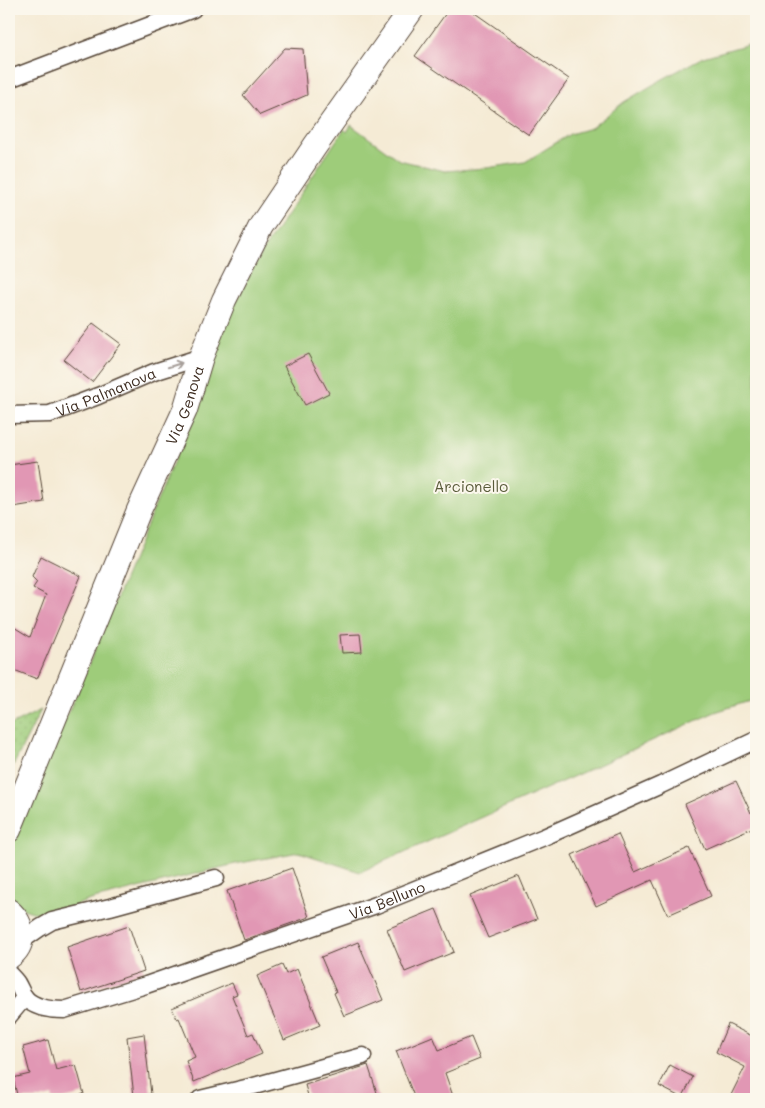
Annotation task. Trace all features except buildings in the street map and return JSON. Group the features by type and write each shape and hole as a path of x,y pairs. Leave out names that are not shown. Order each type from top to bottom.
{"main road":[{"name":"Via Genova","path":"9,830 139,510 185,410 201,357 224,300 261,226 412,9"},
{"path":"9,911 21,928 15,949"}],"street":[{"path":"9,79 193,9"},
{"name":"Via Palmanova","path":"9,415 50,414 154,372 201,357"},
{"name":"Via Belluno","path":"25,998 43,1008 64,1010 146,985 376,905 544,837 756,740"},
{"path":"9,1016 25,998 12,978 15,949 40,928 52,921 216,878"},
{"path":"9,911 27,917 52,921"},
{"path":"200,1099 363,1056"}],"green space":[{"name":"Arcionello","path":"756,42 756,699 715,712 360,872 299,852 235,864 94,899 58,913 43,914 28,911 9,900 9,846 76,695 201,396 221,328 262,252 344,129 347,132 351,125 399,160 445,171 487,168 525,162 570,134 591,128 624,102 703,57"},
{"path":"41,710 9,774 9,726"}]}
